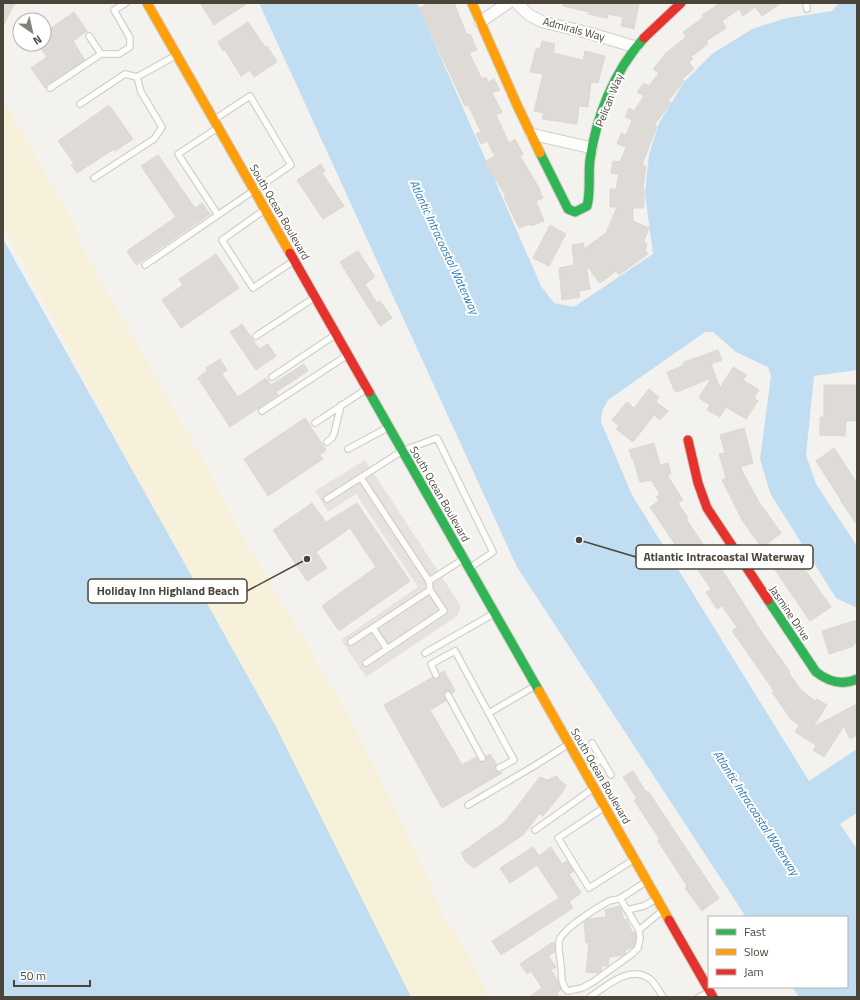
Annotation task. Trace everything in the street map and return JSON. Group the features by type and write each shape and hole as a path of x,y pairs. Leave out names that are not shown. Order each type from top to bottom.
{"main road":[{"name":"South Ocean Boulevard","path":"147,3 711,994"},
{"name":"Pelican Way","path":"472,3 564,203 568,209 575,212 588,206 590,199 588,183 589,162 602,109 612,86 624,64 636,47 659,22 681,3"},
{"name":"Jasmine Drive","path":"688,440 700,489 708,508 812,667 817,673 830,681 846,682 857,679"}],"street":[{"path":"480,22 508,3"},
{"name":"Admirals Way","path":"518,3 523,10 536,19 636,47"},
{"path":"531,134 592,148"}],"lane":[{"path":"50,88 101,54 119,54 130,47 130,38 114,10 126,3"},
{"path":"89,36 101,54"},
{"path":"80,104 125,74 137,77 177,55"},
{"path":"94,178 154,139 162,128 141,92 137,77"},
{"path":"145,265 218,215 254,190 291,165 250,96 178,154 218,215"},
{"path":"265,210 222,240 253,288 294,261"},
{"path":"256,336 315,298"},
{"path":"272,377 336,335"},
{"path":"262,411 348,355"},
{"path":"314,423 367,389"},
{"path":"327,442 334,434 341,405"},
{"path":"348,449 389,427"},
{"path":"327,499 402,451 437,438 493,552 469,568"},
{"path":"361,478 430,581 430,590 444,611 366,663"},
{"path":"430,581 463,559"},
{"path":"352,642 430,590"},
{"path":"425,653 494,613"},
{"path":"373,628 387,649"},
{"path":"436,675 431,664 455,651 514,760 499,768"},
{"path":"488,713 536,686"},
{"path":"448,695 482,758"},
{"path":"592,743 611,775"},
{"path":"468,805 569,744"},
{"path":"584,770 602,759"},
{"path":"535,830 594,788"},
{"path":"605,807 558,838 589,888 634,859"},
{"path":"620,898 639,930 640,943 638,948 594,982 572,991 568,991 563,985 559,940 570,927 610,901 620,898 647,881"},
{"path":"627,910 644,906 657,898"},
{"path":"639,930 663,910"},
{"path":"590,997 625,975 634,973 651,979 663,997"},
{"path":"699,997 711,994"}],"sand":[{"path":"3,98 76,228 82,247 203,460 244,539 340,700 381,779 416,852 443,915 467,952 489,997 410,997 3,225"}],"shaded area":[{"path":"365,460 461,606 457,616 366,677 341,640 418,587 356,494 328,512 315,491"}],"water":[{"path":"259,3 417,3 541,286 554,303 574,307 653,254 645,194 649,155 659,123 684,82 712,54 752,29 787,18 832,11 839,3 857,3 857,370 814,376 806,455 816,484 857,546 857,608 836,598 770,493 760,459 771,376 768,367 736,352 713,332 705,332 608,400 602,411 601,422 632,495 809,781 857,749 857,813 840,824 857,849 857,997 799,997 793,988 848,988 848,916 745,916 517,567"},
{"path":"3,239 275,725 411,997 3,997"}],"building":[{"path":"3,3 15,3 3,26"},
{"path":"200,3 248,3 214,25"},
{"path":"429,3 454,3 467,35 470,34 477,50 469,53 482,79 486,77 488,82 494,79 500,90 492,93 502,112 496,115 509,143 515,139 523,154 520,156 538,186 543,198 536,201 544,221 531,226 530,224 519,228 504,197 506,196 484,162 495,156 487,141 481,144 476,134 481,132 468,105 465,106 419,8"},
{"path":"563,3 639,3 634,29 621,26 623,17 608,14 607,18 588,14 589,12 563,6"},
{"path":"720,3 781,3 762,16 755,7 743,16 739,9 722,21 726,28 706,41 708,44 691,57 693,59 689,62 694,69 682,79 684,81 668,101 671,103 654,125 657,126 642,165 646,166 643,189 644,208 633,208 633,221 649,228 644,241 647,245 645,250 648,254 619,275 616,271 600,283 586,265 590,289 579,291 580,297 562,300 559,268 574,265 572,245 584,243 584,249 606,233 617,207 610,207 610,189 616,189 619,174 611,173 613,161 620,162 626,147 617,144 621,133 626,135 632,120 625,117 629,108 634,111 644,96 637,92 644,83 649,86 659,73 653,69 666,53 686,37 683,32 704,17 702,15"},
{"path":"74,12 87,31 73,41 85,60 48,84 45,88 31,68 47,57 44,52 52,52 52,27"},
{"path":"248,22 265,47 267,46 277,62 254,77 250,70 241,76 225,50 223,51 218,42"},
{"path":"542,41 555,44 553,53 583,60 585,51 605,56 598,83 591,82 588,107 579,106 577,124 542,119 544,113 534,111 543,74 530,72 536,49 540,49"},
{"path":"109,105 133,139 115,151 114,149 77,173 71,165 74,163 58,141"},
{"path":"158,155 195,208 202,203 210,214 136,265 127,251 176,217 141,166"},
{"path":"321,164 325,171 322,173 344,206 323,219 297,180"},
{"path":"550,225 566,234 549,266 533,258"},
{"path":"358,251 375,277 365,284 377,303 380,301 392,318 380,326 340,262"},
{"path":"216,254 239,288 181,328 162,300 183,285 179,279"},
{"path":"242,324 259,349 268,344 276,356 256,370 230,332"},
{"path":"718,350 722,360 711,364 720,388 733,367 747,375 743,380 759,390 754,398 758,401 746,419 726,407 720,417 707,410 710,405 699,398 711,378 677,392 674,390 667,372 682,366 684,362"},
{"path":"220,359 227,370 222,374 238,397 266,378 271,385 304,364 308,371 276,392 278,395 230,427 198,378 207,371 206,368"},
{"path":"824,385 857,385 857,421 846,421 845,436 820,435 820,417 824,417"},
{"path":"649,389 659,397 656,402 668,411 660,420 654,415 633,442 616,429 619,426 612,420 627,402 634,408"},
{"path":"305,418 326,450 320,455 323,459 268,496 244,459"},
{"path":"744,428 753,463 740,467 761,506 781,533 762,548 742,520 722,480 726,478 719,454 725,453 720,435"},
{"path":"654,443 660,465 668,463 671,474 667,475 683,500 678,503 688,518 686,519 718,566 719,565 800,689 815,701 817,699 827,705 813,727 857,704 857,735 850,739 844,726 824,757 813,750 816,745 795,732 799,726 790,718 772,692 774,691 732,631 737,627 722,606 717,609 706,592 711,589 696,567 692,570 650,507 659,501 656,497 660,494 651,480 640,482 629,450"},
{"path":"834,448 857,483 857,525 816,461"},
{"path":"312,503 326,522 357,503 410,581 339,631 322,606 376,567 350,528 316,552 327,568 307,581 273,530"},
{"path":"790,548 831,607 810,621 769,561"},
{"path":"857,620 857,643 853,644 854,646 829,654 822,631"},
{"path":"444,671 455,691 452,693 446,691 444,695 446,701 430,710 462,765 476,757 479,761 484,762 486,760 486,756 490,754 497,765 495,770 502,773 442,808 384,705 433,677 438,679 440,673"},
{"path":"633,771 646,792 648,791 719,898 702,911 685,888 687,886 634,800 637,799 623,777"},
{"path":"557,776 560,781 566,785 562,793 543,816 540,813 523,835 474,868 466,862 461,853 505,822 540,777 547,780"},
{"path":"533,847 539,856 551,847 562,864 567,861 574,871 569,874 581,893 569,902 573,908 501,955 492,941 559,898 537,865 510,883 500,868"},
{"path":"620,906 624,920 627,919 632,932 635,932 636,938 634,946 625,950 626,953 624,955 609,957 608,966 601,966 601,971 598,973 586,972 589,942 586,943 584,922 588,919 606,917 605,910"},
{"path":"553,942 555,945 555,952 548,956 556,967 551,970 558,981 561,990 557,993 559,997 529,997 542,988 531,971 527,974 520,964"}],"traffic: fast":[{"path":"540,153 568,209 575,212 587,206 589,195 590,160 602,111 615,80 633,51 644,38"},
{"path":"369,392 539,691"},
{"path":"768,600 816,672 836,682 846,682 857,679"}],"traffic: slow":[{"path":"147,3 290,253"},
{"path":"472,3 540,153"},
{"path":"539,691 669,920"}],"traffic: jam":[{"path":"644,38 681,3"},
{"path":"290,253 369,392"},
{"path":"688,440 698,483 707,508 768,600"},
{"path":"669,920 713,997"}],"place":[{"name":"Atlantic Intracoastal Waterway","path":"579,540"},
{"name":"Holiday Inn Highland Beach","path":"307,559"}]}
